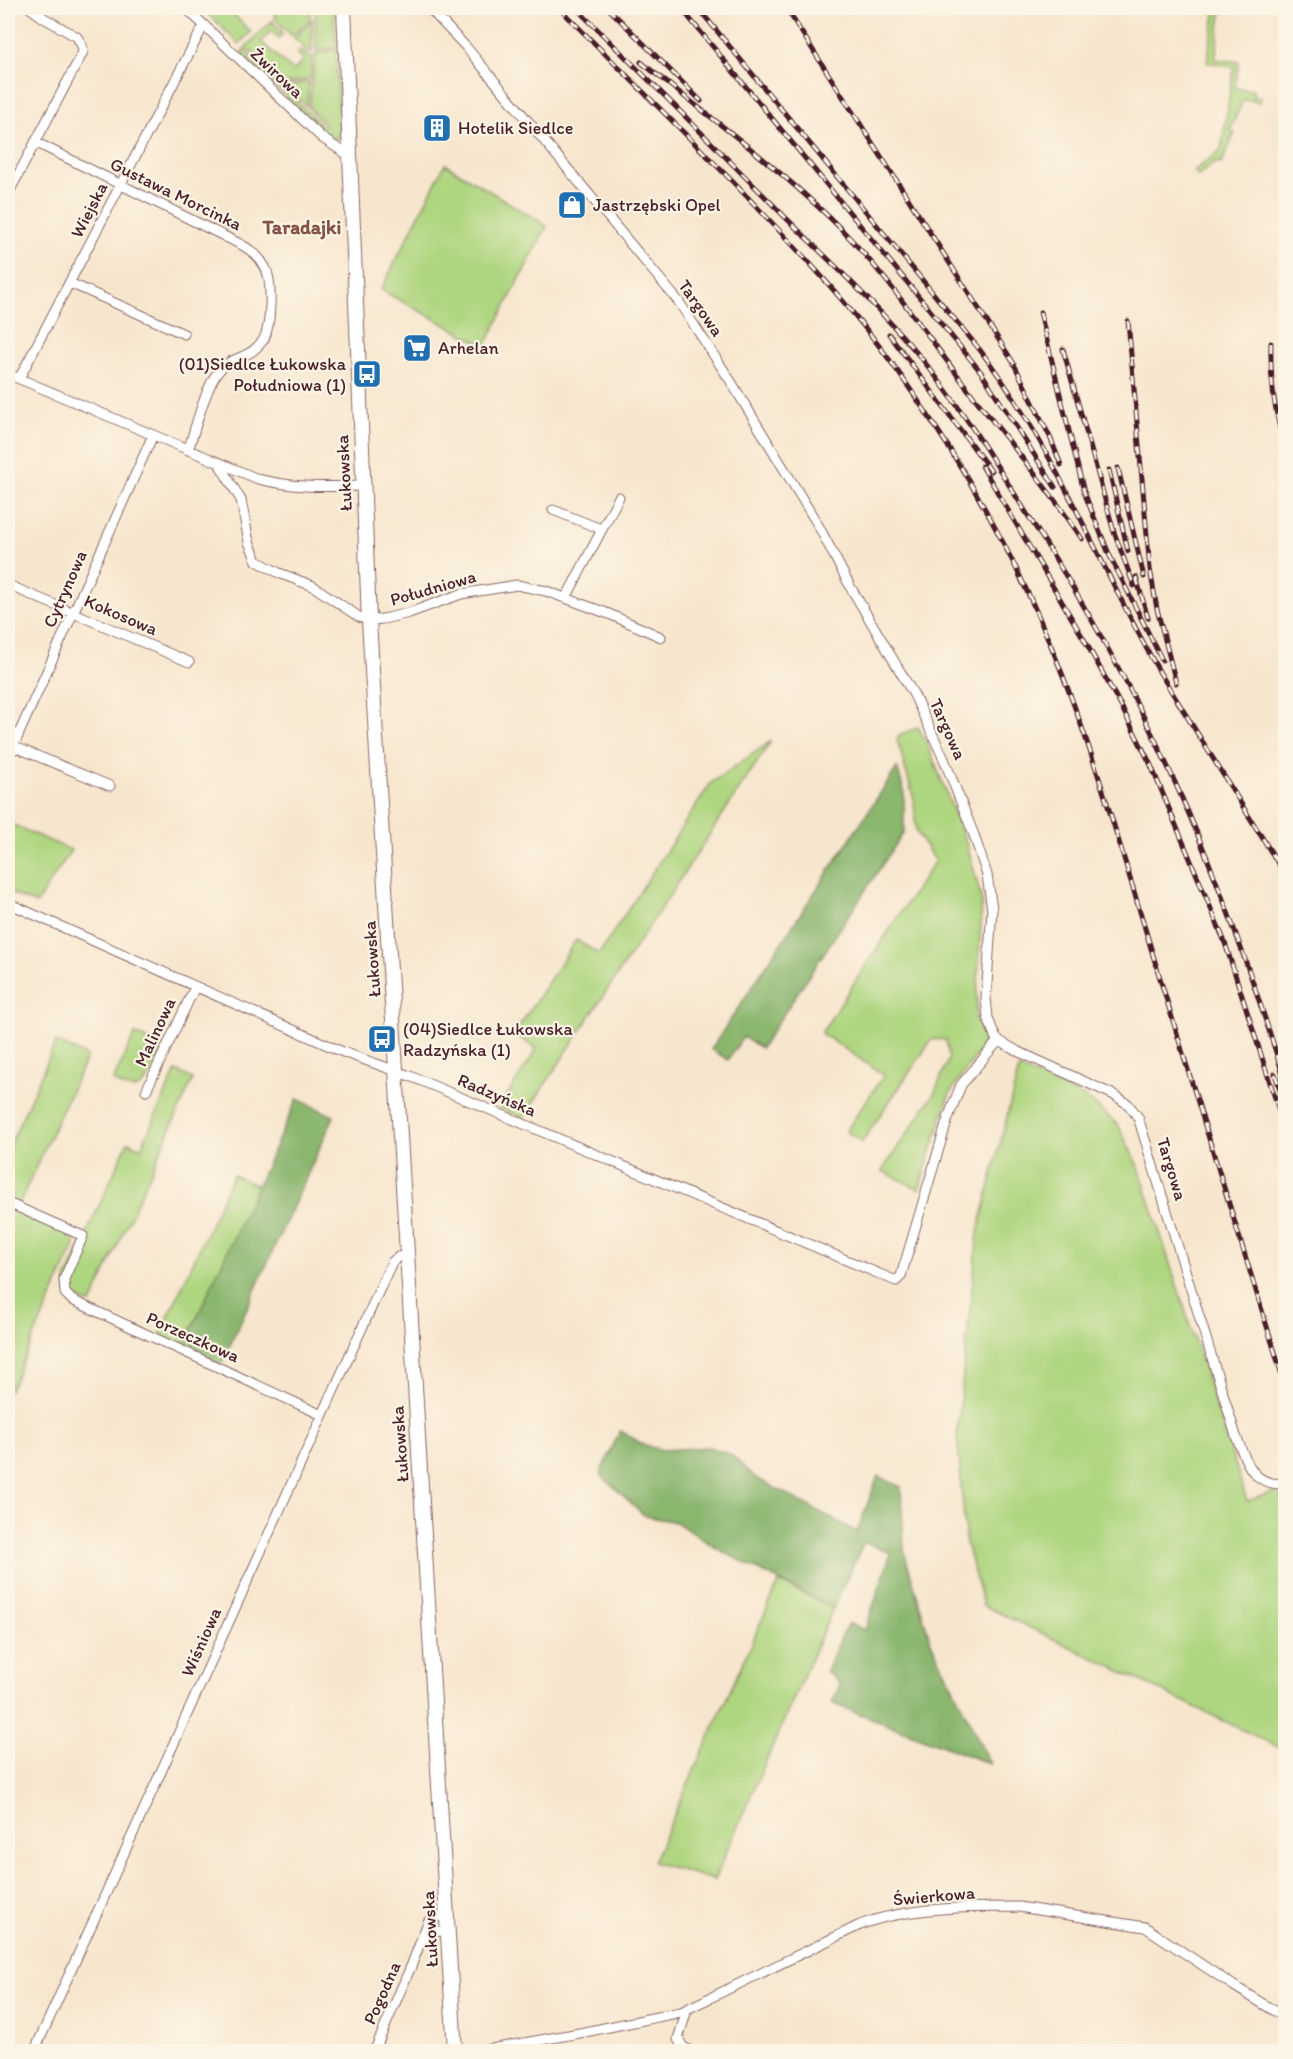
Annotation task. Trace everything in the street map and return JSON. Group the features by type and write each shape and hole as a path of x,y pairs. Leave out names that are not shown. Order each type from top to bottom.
{"main road":[{"name":"Łukowska","path":"344,8 369,620 455,2052"}],"street":[{"path":"8,194 80,58 82,46 77,37 30,8"},
{"name":"Żwirowa","path":"186,8 322,138 351,157"},
{"name":"Targowa","path":"429,8 466,47 679,302 730,380 818,525 851,588 914,695 944,759 974,835 987,875 992,909 986,998 990,1028 999,1040 1017,1051 1114,1095 1128,1104 1138,1117 1236,1436 1245,1458 1257,1477 1270,1483 1286,1483"},
{"name":"Wiejska","path":"19,379 204,25"},
{"name":"Gustawa Morcinka","path":"35,142 242,245 258,255 267,269 270,285 268,328 264,340 253,351 218,370 188,450"},
{"path":"70,283 184,334"},
{"path":"8,374 258,479 312,488 363,486"},
{"name":"Cytrynowa","path":"8,758 10,745 153,435"},
{"name":"Południowa","path":"218,462 241,500 249,542 257,561 279,573 313,586 351,613 369,620 383,620 409,614 461,594 508,585 533,587 566,598 661,637"},
{"path":"566,598 619,497"},
{"path":"552,510 601,529"},
{"name":"Kokosowa","path":"8,585 189,662"},
{"path":"10,745 110,786"},
{"name":"Radzyńska","path":"8,903 343,1052 397,1071 896,1281 901,1276 948,1118 961,1085 999,1040"},
{"name":"Malinowa","path":"146,1091 195,987"},
{"name":"Porzeczkowa","path":"8,1203 83,1236 64,1279 65,1293 72,1300 322,1415"},
{"name":"Wiśniowa","path":"34,2052 392,1262 398,1257 406,1256"},
{"name":"Świerkowa","path":"474,2052 675,2014 860,1925 876,1919 916,1911 1019,1907 1145,1927 1286,2018"},
{"name":"Pogodna","path":"374,2052 430,1920 447,1916"},
{"name":"Pogodna","path":"419,1947 430,1934 448,1930"},
{"path":"687,2010 679,2033 680,2043 693,2052"}],"green space":[{"path":"202,8 227,8 251,32 239,44"},
{"path":"270,8 288,8 292,11 295,8 312,8 309,12 311,18 292,36 274,18 277,15"},
{"path":"315,8 334,8 336,47 316,52"},
{"path":"1216,8 1222,8 1215,59 1239,62 1235,88 1253,90 1253,96 1261,97 1260,102 1243,100 1230,130 1235,133 1221,164 1216,162 1198,176 1194,171 1221,150 1234,67 1207,62"},
{"path":"312,20 312,52 308,52 294,38"},
{"path":"272,21 283,33 279,38 271,31 261,42 293,71 304,60 297,53 301,50 307,56 312,56 310,79 284,84 246,47"},
{"path":"244,49 323,127 325,125 309,108 315,55 336,49 340,131 337,139 331,140 241,54"},
{"path":"309,82 307,106 285,86"},
{"path":"445,164 547,226 485,346 381,290"},
{"path":"918,727 926,741 967,845 982,901 976,1017 983,1036 983,1045 950,1093 919,1189 882,1171 934,1094 949,1058 946,1040 932,1039 862,1142 846,1131 884,1075 821,1033 935,861 916,831 914,799 897,739 900,735"},
{"path":"771,741 523,1118 499,1108 537,1049 514,1034 576,940 599,954 711,783"},
{"path":"897,768 904,790 904,832 761,1048 743,1037 728,1060 711,1049"},
{"path":"8,823 71,850 36,904 8,892"},
{"path":"135,1034 165,1047 145,1082 131,1089 113,1081"},
{"path":"56,1042 87,1056 19,1204 8,1199 8,1149"},
{"path":"1019,1068 1088,1099 1118,1125 1139,1168 1247,1501 1273,1492 1280,1494 1286,1510 1286,1746 1282,1749 983,1605 966,1543 957,1434 978,1233"},
{"path":"176,1071 193,1079 91,1304 71,1296 67,1291 66,1279 128,1142 141,1148"},
{"path":"297,1099 334,1116 221,1365 183,1348"},
{"path":"233,1175 258,1186 183,1348 159,1337"},
{"path":"8,1206 70,1233 75,1241 10,1390 8,1389"},
{"path":"620,1431 646,1446 663,1450 709,1447 730,1454 756,1478 857,1532 878,1476 901,1487 904,1551 930,1640 990,1764 832,1703 840,1684 826,1671 848,1623 865,1630 891,1553 864,1542 833,1608 718,1549 676,1522 645,1516 600,1474"},
{"path":"779,1582 833,1608 714,1880 653,1862"}],"waterway":[{"path":"1279,1447 1286,1459"}],"railway":[{"path":"559,8 728,177 861,323 882,349 944,439 1001,538 1049,641 1095,765 1286,1388"},
{"path":"576,8 889,322 937,378 978,436 1073,588 1153,736 1188,812 1228,912 1286,1084"},
{"path":"608,8 701,101"},
{"path":"681,8 981,372 1055,487"},
{"path":"698,8 980,350 1007,388 1054,467 1160,673 1286,876"},
{"path":"786,8 1013,362 1050,437 1061,465"},
{"path":"641,62 785,177 849,237 900,298 1082,539"},
{"path":"1040,312 1084,492 1109,554 1162,660"},
{"path":"1128,321 1150,569 1157,609 1176,683"},
{"path":"889,334 991,471"},
{"path":"1271,343 1274,396 1278,422 1286,448"},
{"path":"1063,349 1114,532 1134,586"},
{"path":"982,466 1085,641 1150,763 1224,940 1286,1132"},
{"path":"1118,468 1144,577"},
{"path":"1109,470 1128,551"},
{"path":"1136,577 1148,618"},
{"path":"1275,1074 1286,1108"}],"place":[{"name":"Hotelik Siedlce","path":"437,128"},
{"name":"Jastrzębski Opel","path":"572,205"},
{"name":"Arhelan","path":"417,348"},
{"name":"(01)Siedlce Łukowska Południowa (1)","path":"367,374"},
{"name":"(04)Siedlce Łukowska Radzyńska (1)","path":"382,1039"}],"district":[{"name":"Taradajki","path":"302,227"}]}
